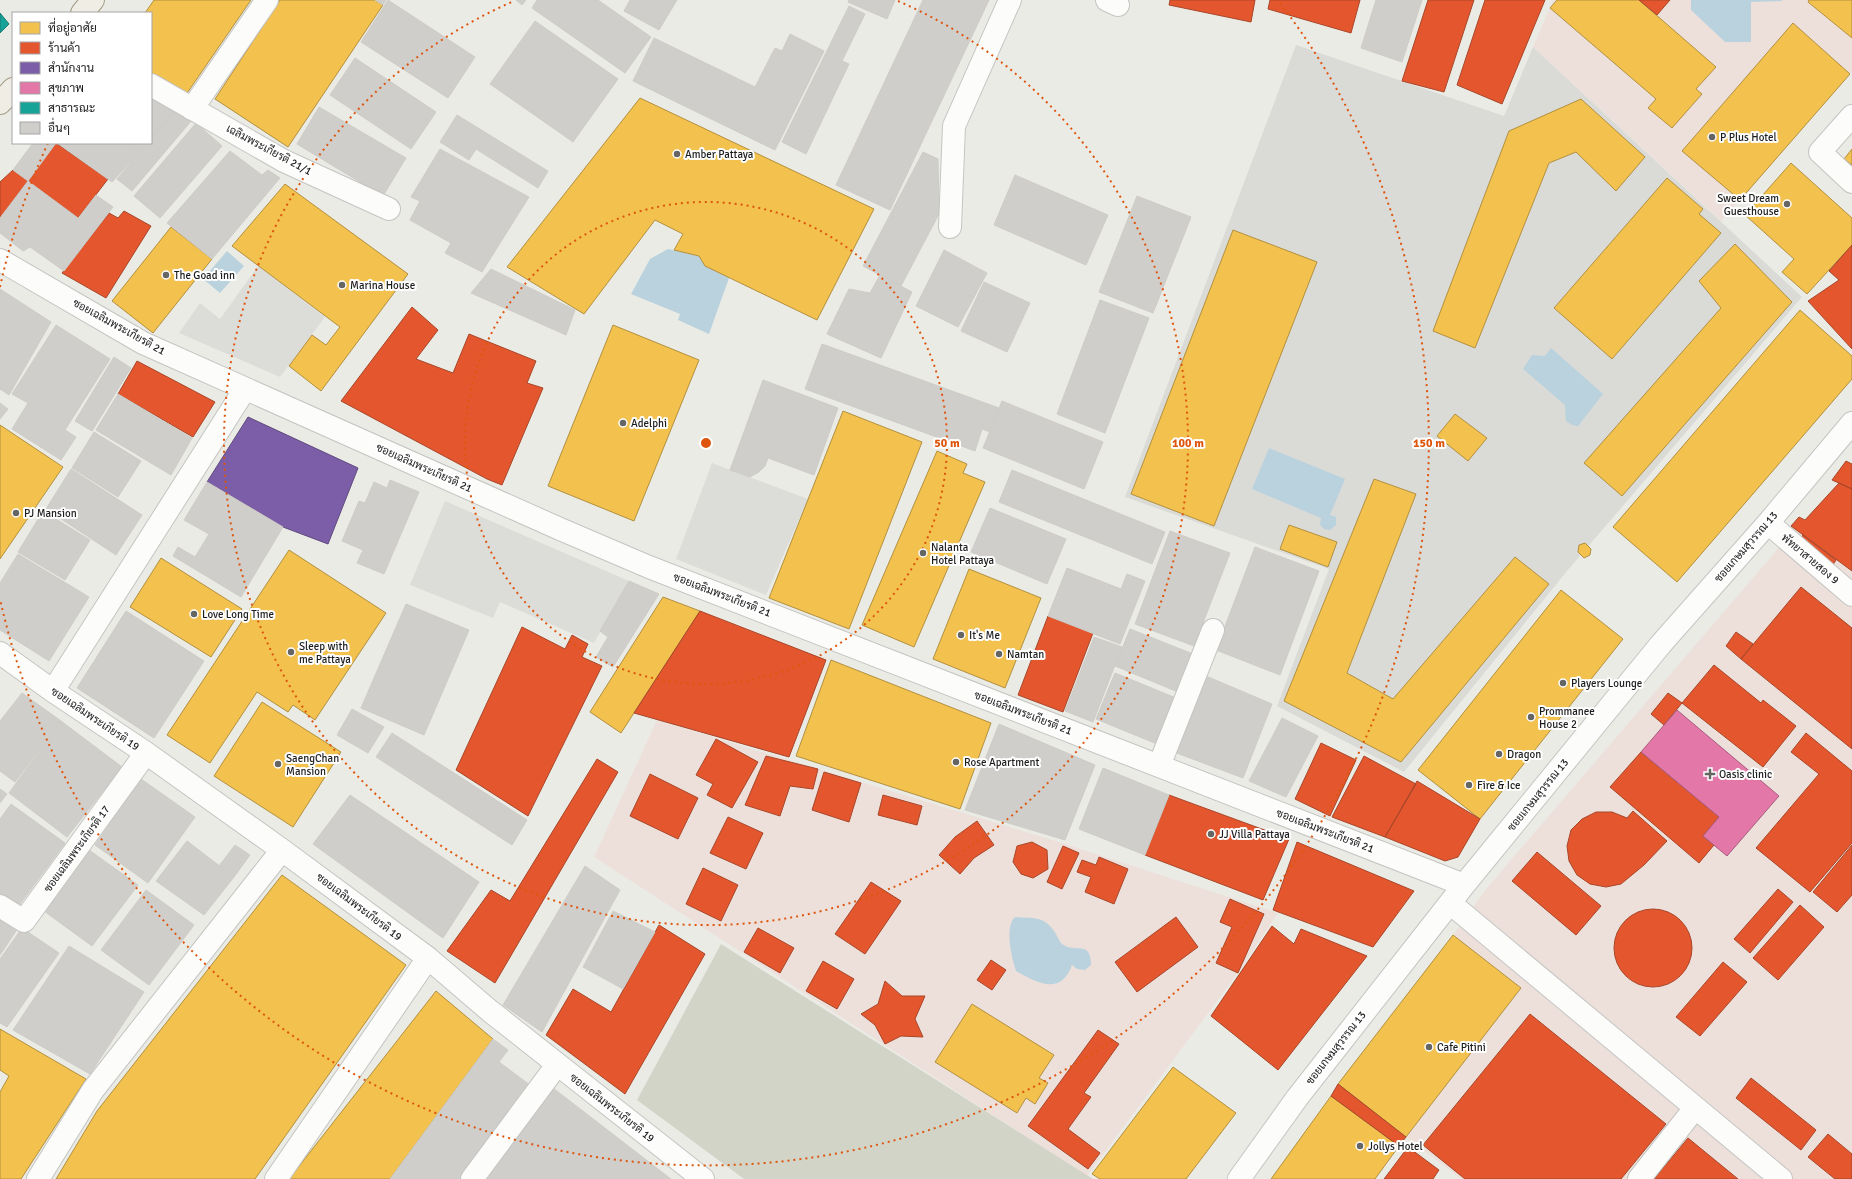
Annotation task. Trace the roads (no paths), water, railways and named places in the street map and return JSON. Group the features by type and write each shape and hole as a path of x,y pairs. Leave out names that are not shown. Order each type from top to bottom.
{"main road":[{"path":"83,12 93,0"},
{"path":"0,103 12,90"}],"street":[{"path":"192,109 267,0"},
{"path":"950,227 954,126 1010,0"},
{"name":"เฉลิมพระเกียรติ 21/1","path":"152,86 284,161 389,209"},
{"path":"1852,116 1820,152 1852,182"},
{"name":"ซอยเฉลิมพระเกียรติ 21","path":"0,260 143,343 649,567 1464,885"},
{"path":"53,691 245,389"},
{"name":"ซอยเกษมสุวรรณ 13","path":"1239,1179 1297,1098 1464,885 1661,644 1768,523 1852,423"},
{"name":"พัทยาสายสอง 9","path":"1768,523 1852,595"},
{"path":"1159,766 1213,630"},
{"name":"ซอยเฉลิมพระเกียรติ 19","path":"0,653 53,691 146,753 282,850 428,958 490,1011 557,1065 704,1179"},
{"name":"ซอยเฉลิมพระเกียรติ 17","path":"0,906 24,921 146,753"},
{"path":"38,1179 93,1090 282,850"},
{"path":"1450,903 1780,1179"},
{"path":"276,1179 428,958"},
{"path":"473,1179 557,1065"},
{"path":"1639,1179 1695,1108"}],"water":[{"path":"1691,0 1782,1 1751,2 1751,42 1725,42 1691,10"},
{"path":"668,249 699,256 729,278 709,334 678,320 680,314 631,294 650,259"},
{"path":"227,251 244,266 220,293 203,279"},
{"path":"1551,348 1603,394 1578,426 1572,425 1566,421 1565,405 1523,369 1532,355 1545,356"},
{"path":"1269,448 1345,479 1330,515 1336,517 1336,525 1330,530 1324,529 1320,525 1321,518 1252,489"},
{"path":"1015,917 1036,919 1046,922 1062,944 1067,947 1081,948 1088,952 1091,965 1085,970 1077,969 1072,965 1062,981 1055,984 1040,983 1016,971 1009,935 1012,922"}],"place":[{"name":"P Plus Hotel","path":"1712,137"},
{"name":"Amber Pattaya","path":"677,154"},
{"name":"Sweet Dream Guesthouse","path":"1787,204"},
{"name":"The Goad inn","path":"166,275"},
{"name":"Marina House","path":"342,285"},
{"name":"Adelphi","path":"623,423"},
{"name":"PJ Mansion","path":"16,513"},
{"name":"Nalanta Hotel Pattaya","path":"923,553"},
{"name":"Love Long Time","path":"194,614"},
{"name":"It's Me","path":"961,635"},
{"name":"Sleep with me Pattaya","path":"291,652"},
{"name":"Namtan","path":"999,654"},
{"name":"Players Lounge","path":"1563,683"},
{"name":"Prommanee House 2","path":"1531,717"},
{"name":"Dragon","path":"1499,754"},
{"name":"Rose Apartment","path":"956,762"},
{"name":"SaengChan Mansion","path":"278,764"},
{"name":"Oasis clinic","path":"1710,774"},
{"name":"Fire & Ice","path":"1469,785"},
{"name":"JJ Villa Pattaya","path":"1211,834"},
{"name":"Cafe Pitini","path":"1429,1047"},
{"name":"Jollys Hotel","path":"1360,1146"}]}
